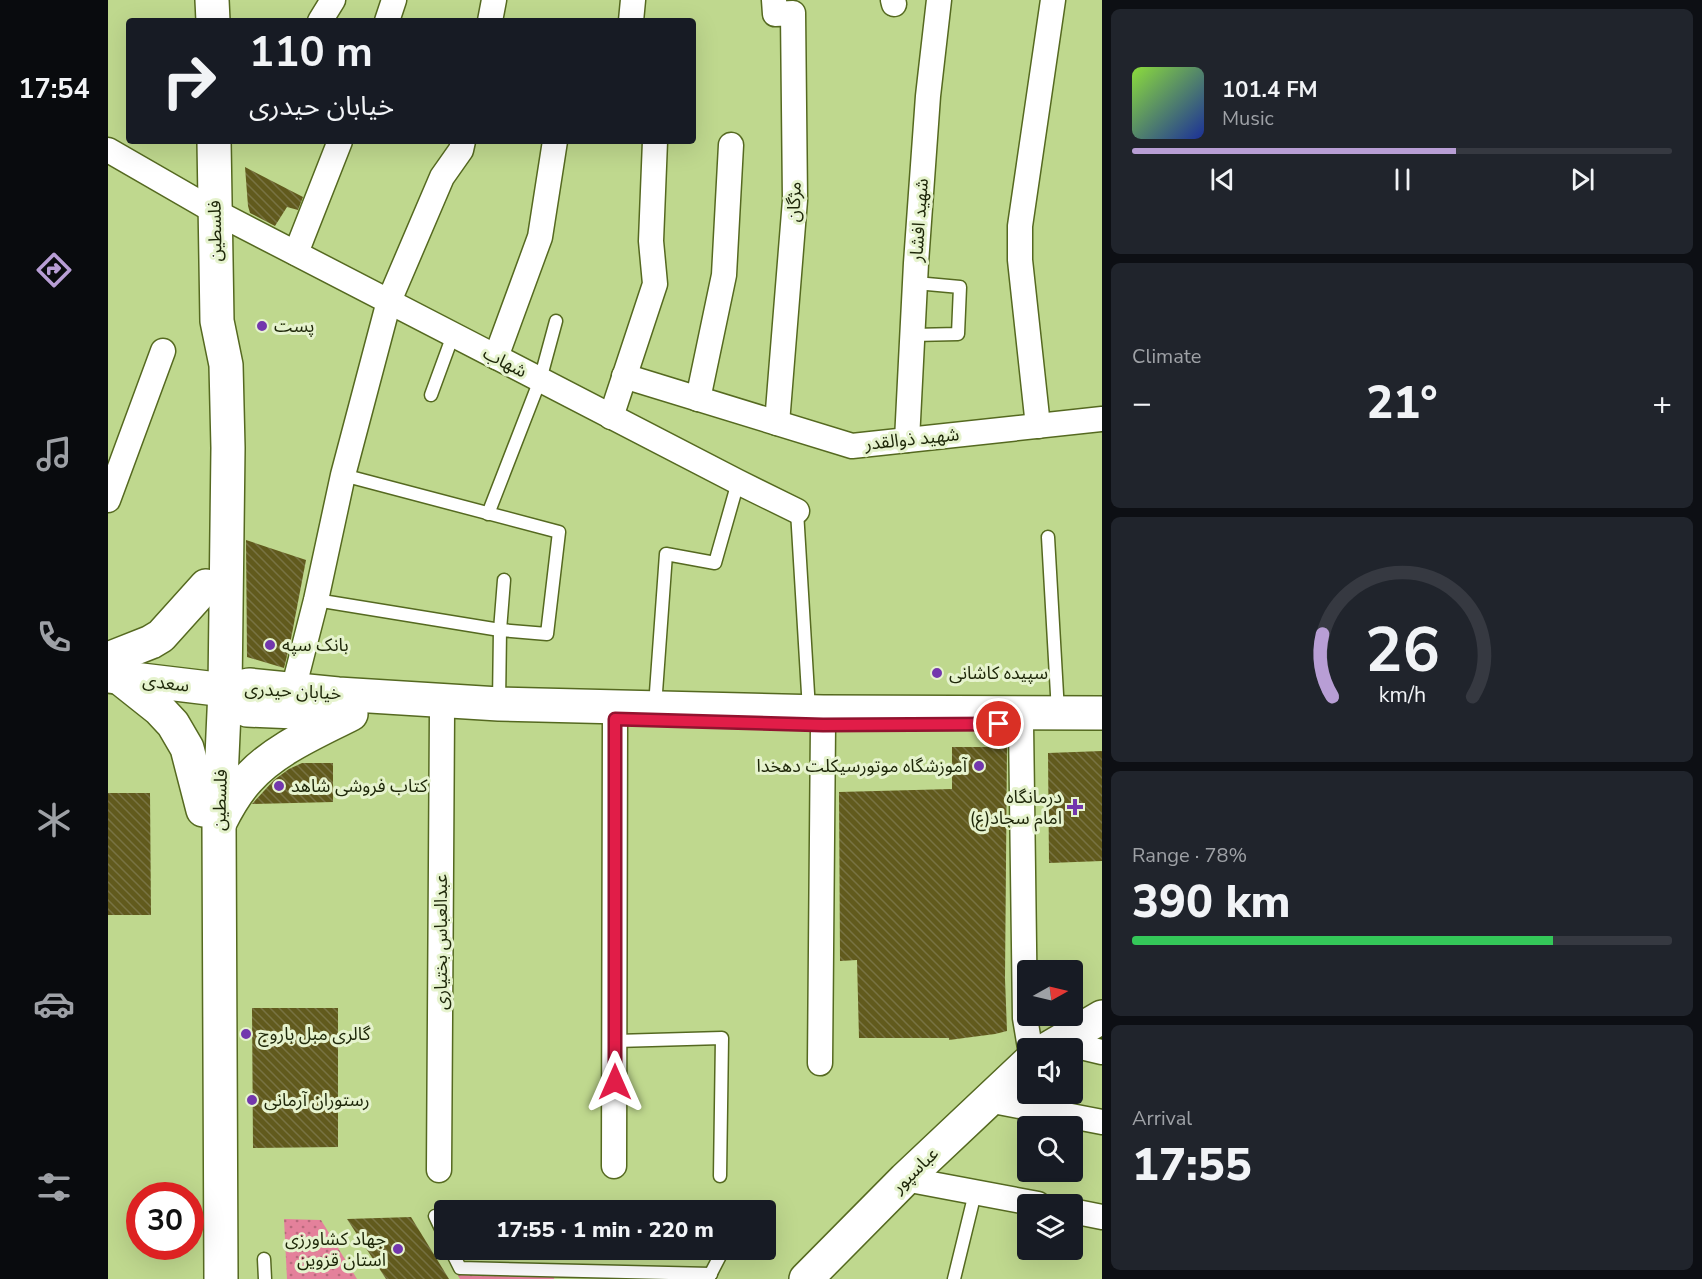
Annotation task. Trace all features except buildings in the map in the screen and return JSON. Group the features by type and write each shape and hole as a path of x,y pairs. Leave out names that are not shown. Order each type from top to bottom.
{"main road":[{"path":"212,0 213,18"},
{"name":"فلسطین","path":"204,1279 211,817 215,689 228,448 226,366 217,321 214,144"},
{"name":"فلسطین","path":"215,689 206,586 210,368 217,321"},
{"path":"206,586 161,636 112,671 159,709 173,724 187,748 211,817 233,797 249,777 267,762 291,746 351,714"},
{"name":"سعدی","path":"112,671 215,689"},
{"name":"خیابان حیدری","path":"215,689 249,685 499,704 655,708 816,718 1102,724"},
{"name":"خیابان حیدری","path":"215,689 246,710 351,714 442,713 615,719 1102,713"},
{"name":"فلسطین","path":"211,817 221,1279"},
{"path":"1061,1038 1102,1017"},
{"name":"عباسپور","path":"806,1279 905,1179 1017,1073"}],"street":[{"path":"322,18 333,0"},
{"path":"388,18 394,0"},
{"path":"491,18 494,0"},
{"path":"631,18 633,0"},
{"name":"مژگان","path":"774,0 775,14 794,13 795,200 777,423"},
{"name":"شهید افشار","path":"907,440 928,96 939,0"},
{"path":"1038,426 1020,260 1020,226 1053,0"},
{"path":"296,253 339,144"},
{"path":"293,690 343,475 389,301 442,177 461,150 462,144"},
{"path":"495,357 540,237 555,144"},
{"path":"611,417 655,284 651,241 655,144"},
{"path":"698,399 724,275 731,145"},
{"name":"شهاب","path":"108,150 214,211 797,511"},
{"path":"108,500 163,351"},
{"name":"شهید ذوالقدر","path":"624,376 852,446 1102,419"},
{"name":"عبدالعباس بختیاری","path":"439,1170 442,713"},
{"path":"816,718 820,1063"},
{"path":"614,1166 615,719"},
{"path":"1021,724 1025,1018 1040,1038"},
{"path":"1083,1050 1102,1052"},
{"path":"988,1100 1102,1122"},
{"path":"905,1179 1017,1200"},
{"path":"1083,1213 1102,1217"}],"lane":[{"path":"913,335 958,334 960,287 916,284"},
{"path":"488,514 540,380 556,321"},
{"path":"431,395 453,334"},
{"path":"315,600 500,630 547,634 559,532 343,475"},
{"path":"655,708 666,554 715,562 738,482"},
{"path":"797,511 816,718"},
{"path":"1048,537 1058,713"},
{"path":"499,704 500,630 504,580"},
{"path":"616,1041 722,1038 720,1176"},
{"path":"954,1279 975,1193"},
{"path":"264,1259 265,1279"},
{"path":"456,1260 460,1268 710,1276 718,1260"}],"shaded area":[{"path":"284,1219 321,1220 357,1279 287,1279"},
{"path":"457,1274 554,1275 554,1279 460,1279"}],"place":[{"name":"پست","path":"262,326"},
{"name":"بانک سپه","path":"270,645"},
{"name":"سپیده کاشانی","path":"937,673"},
{"name":"آموزشگاه موتورسیکلت دهخدا","path":"979,766"},
{"name":"کتاب فروشی شاهد","path":"279,786"},
{"name":"درمانگاه امام سجاد(ع)","path":"1075,807"},
{"name":"گالری مبل باروج","path":"246,1034"},
{"name":"رستوران آرمانی","path":"252,1100"},
{"name":"جهاد کشاورزی استان قزوین","path":"398,1249"}],"route":[{"path":"615,1082 615,719 823,725 999,724"}]}
